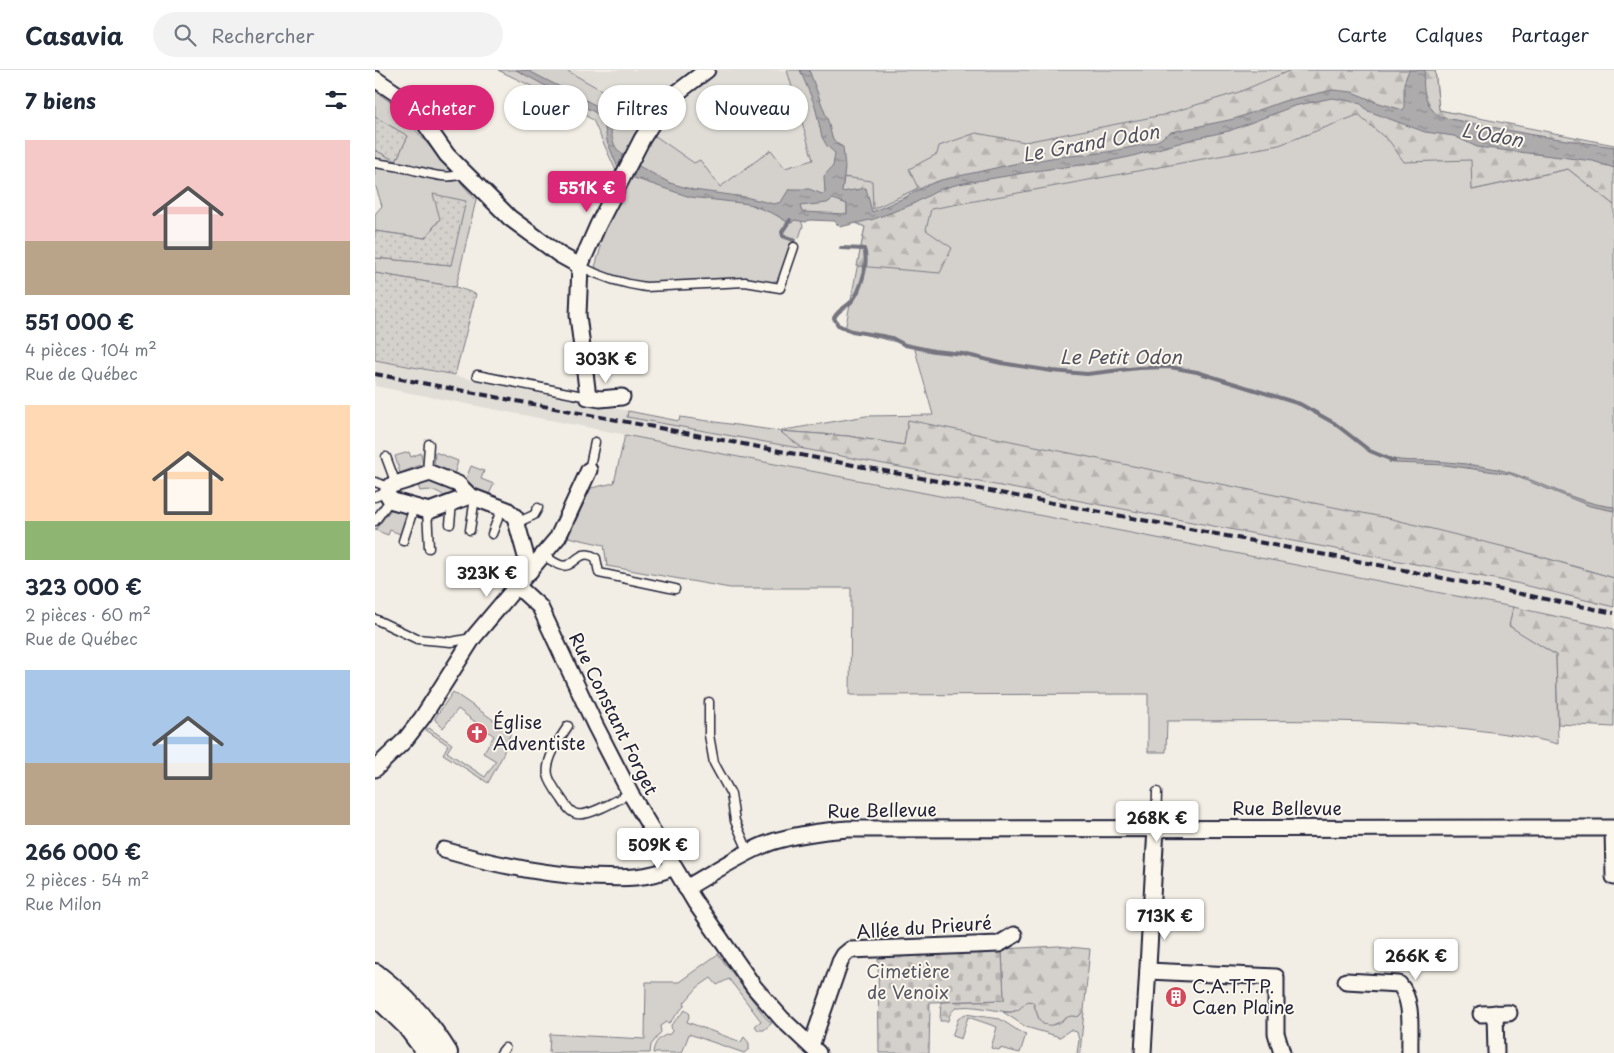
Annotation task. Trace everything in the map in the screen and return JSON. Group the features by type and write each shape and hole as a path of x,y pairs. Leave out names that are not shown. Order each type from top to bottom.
{"main road":[{"path":"375,974 418,1013 436,1035 447,1053"},
{"path":"375,994 407,1025 428,1053"}],"street":[{"path":"622,397 600,399 588,396 577,315 580,266 598,225 642,138 661,109 678,92 707,70"},
{"path":"375,79 399,96 426,125 447,155 510,218 560,255 580,266"},
{"path":"375,769 405,740 422,718 473,638 558,537 589,470"},
{"path":"386,490 427,474 458,484 472,497 512,513 530,571"},
{"path":"386,490 421,509 472,497"},
{"name":"Rue Constant Forget","path":"517,586 540,607 595,725 630,793 686,888 754,987 781,1019 814,1050"},
{"path":"1143,1053 1156,828"},
{"name":"Rue Bellevue","path":"686,888 770,843 795,835 848,829 1613,828 1614,877"},
{"path":"444,850 507,866 563,875 612,878 639,877 662,872 673,867"},
{"name":"Allée du Prieuré","path":"814,1050 840,962 850,950 999,944 1013,935"},
{"path":"1148,971 1276,977 1276,1033 1282,1053"},
{"path":"1346,981 1399,984 1405,992 1408,1002 1410,1053"},
{"path":"1495,1013 1496,1053"}],"lane":[{"path":"375,163 429,175 459,175 464,172"},
{"path":"580,266 603,276 635,286 745,282 780,288 794,248"},
{"path":"477,375 588,396"},
{"path":"589,470 595,442"},
{"path":"427,474 429,444"},
{"path":"375,521 386,490 386,457"},
{"path":"470,530 472,497"},
{"path":"450,524 452,503"},
{"path":"493,534 502,508"},
{"path":"516,523 533,515 538,508"},
{"path":"403,541 421,509"},
{"path":"421,509 429,548"},
{"path":"543,555 560,565 567,566 583,554 590,554 596,558 599,573 675,589"},
{"path":"375,619 417,638 451,642 473,638"},
{"path":"709,702 709,735 714,763 731,794 735,821 749,853"},
{"path":"568,726 553,750 548,773 553,786 572,812 583,814 608,805 630,793"},
{"path":"1156,828 1157,792"}],"shaded area":[{"path":"566,70 787,70 791,85 696,85 696,130 804,130 813,160 785,168 771,150 720,187 700,160 694,163 648,130 686,130 686,85 598,85 598,88"},
{"path":"375,360 679,421 680,417 779,431 804,449 1516,583 1614,607 1614,629 1513,607 375,386"}],"green space":[{"path":"498,70 566,70 598,88 598,130 648,130 694,163 700,160 720,187 771,150 785,168 813,160 804,130 808,130 808,85 791,85 787,70 1435,70 1439,110 1477,118 1472,190 1568,169 1614,205 1614,578 1521,551 908,421 904,445 848,436 780,431 804,449 627,417 628,411 679,421 680,417 779,431 866,416 933,415 914,346 845,330 865,227 847,219 800,217 803,226 799,238 794,237 780,279 772,282 719,280 651,284 632,282 610,275 595,267 601,247 594,244 622,184 593,120 588,117 588,85 529,85"},
{"path":"1291,70 1435,70 1439,110 1614,145 1614,205 1568,169 1472,190 1471,160 1404,162 1390,142 1358,115 1279,145 931,209 926,230 952,248 940,273 857,266 865,227 847,219 847,204 840,201 844,177 872,181 873,209 918,188 909,169 937,154 939,146 976,133 1025,142 1163,115 1239,92"},
{"path":"375,91 390,102 390,126 375,117"},
{"path":"375,117 390,126 390,130 398,130 408,136 396,161 375,150"},
{"path":"398,130 415,130 476,200 456,287 375,273 375,258 451,265 440,219 425,238 375,231 375,214 382,206 375,184 375,150 396,161 408,136"},
{"path":"433,194 466,201 451,265 375,258 375,231 425,238 440,219"},
{"path":"375,273 456,287 476,294 455,375 375,360"},
{"path":"908,420 1392,519 1521,551 1614,578 1614,607 1516,583 804,449 779,431 848,436 904,445"},
{"path":"625,435 1513,607 1510,626 1556,655 1558,744 1525,737 1430,725 1317,721 1167,721 1166,752 1148,752 1148,694 850,695 851,588 730,588 607,566 604,545 568,537 591,488 614,483"},
{"path":"409,452 411,457 421,453 423,464 400,473 395,456"},
{"path":"435,452 458,461 454,475 434,468"},
{"path":"471,466 484,471 481,479 494,484 489,494 476,489 465,481"},
{"path":"428,476 460,493 448,501 435,491 420,491 416,480"},
{"path":"393,507 410,513 403,535 390,530 388,535 375,530"},
{"path":"1513,607 1614,629 1614,727 1558,724 1556,655 1509,626"},
{"path":"453,692 511,732 502,757 488,783 443,754 448,745 426,730 429,728 452,744 447,752 485,777 496,761 483,753 494,736 458,709 443,728 435,720"},
{"path":"1058,946 1090,949 1084,1011 1078,1017 1071,1016 1052,1025 1043,1024 1039,1019 1033,1002 1028,1001 1018,1010 1011,1012 975,1007 956,1008 948,1021 940,1021 941,1002 1004,1000 1002,949"},
{"name":"Cimetière de Venoix","path":"1002,949 1004,1000 930,1002 929,1053 879,1053 878,953"},
{"path":"718,954 766,1018 772,1023 764,1030 758,1030 755,1026 761,1021 729,979 717,985 711,978 698,987 669,1023 666,1022 660,1026 661,1032 651,1045 650,1053 549,1053 550,1034 645,1039 646,982 679,982"},
{"path":"1028,1001 1033,1002 1039,1019 1043,1024 1056,1024 1069,1016 1078,1017 1084,1011 1080,1053 1077,1053 1079,1040 1077,1032 1070,1030 1060,1037 1026,1027 1003,1012 1015,1011"},
{"path":"685,1010 690,1014 687,1022 741,1042 744,1037 749,1043 749,1049 744,1053 689,1034 682,1053 653,1053 656,1043 663,1036 670,1034 672,1031 671,1025"},
{"path":"965,1014 1000,1019 1026,1034 1020,1053 1000,1048 999,1050 991,1048 997,1027 968,1017 961,1039 952,1036 958,1019"}],"water":[{"path":"516,70 527,70 556,85 544,85"},
{"name":"L'Odon","path":"800,70 809,70 832,137 836,143 843,147 845,167 842,192 866,188 872,212 941,180 1018,163 1099,153 1146,144 1159,140 1171,132 1234,119 1284,101 1333,90 1352,92 1403,110 1404,83 1409,70 1425,70 1425,96 1435,113 1440,117 1533,135 1614,147 1614,168 1593,161 1477,147 1454,136 1425,132 1368,111 1361,104 1332,98 1294,106 1229,131 1129,157 959,184 941,189 911,205 874,219 840,227 835,221 809,220 806,222 794,220 792,223 789,223 774,214 749,204 690,197 631,177 637,165 670,183 694,190 745,197 774,204 781,202 789,189 809,189 822,194 825,193 824,176 833,166 835,153 827,146 822,137 815,106 808,85 806,85","holes":["833,199 847,204 847,214 802,212 800,206 827,203"]},
{"path":"588,101 598,107 598,114 588,109"},
{"path":"605,130 611,130 614,145 624,156 618,168 607,141"},
{"path":"1390,458 1457,463 1497,469 1526,478 1584,501 1614,507 1614,511 1590,506 1510,474 1445,465 1394,463 1389,462"}],"waterway":[{"name":"Le Petit Odon","path":"790,220 782,232 783,236 794,240"},
{"name":"Le Petit Odon","path":"841,248 864,249 865,255 865,269 858,291 851,302 834,318 838,325 852,331 892,338 905,345 934,351 963,354 1001,363 1052,371 1087,374 1138,368 1170,367 1197,372 1300,404 1334,423 1370,451 1394,461"}],"railway":[{"path":"375,374 1384,566 1614,613"}],"place":[{"name":"Église Adventiste","path":"477,733"},
{"name":"C.A.T.T.P. Caen Plaine","path":"1176,997"}],"water label":[{"name":"Le Grand Odon","path":"1091,143"}]}
